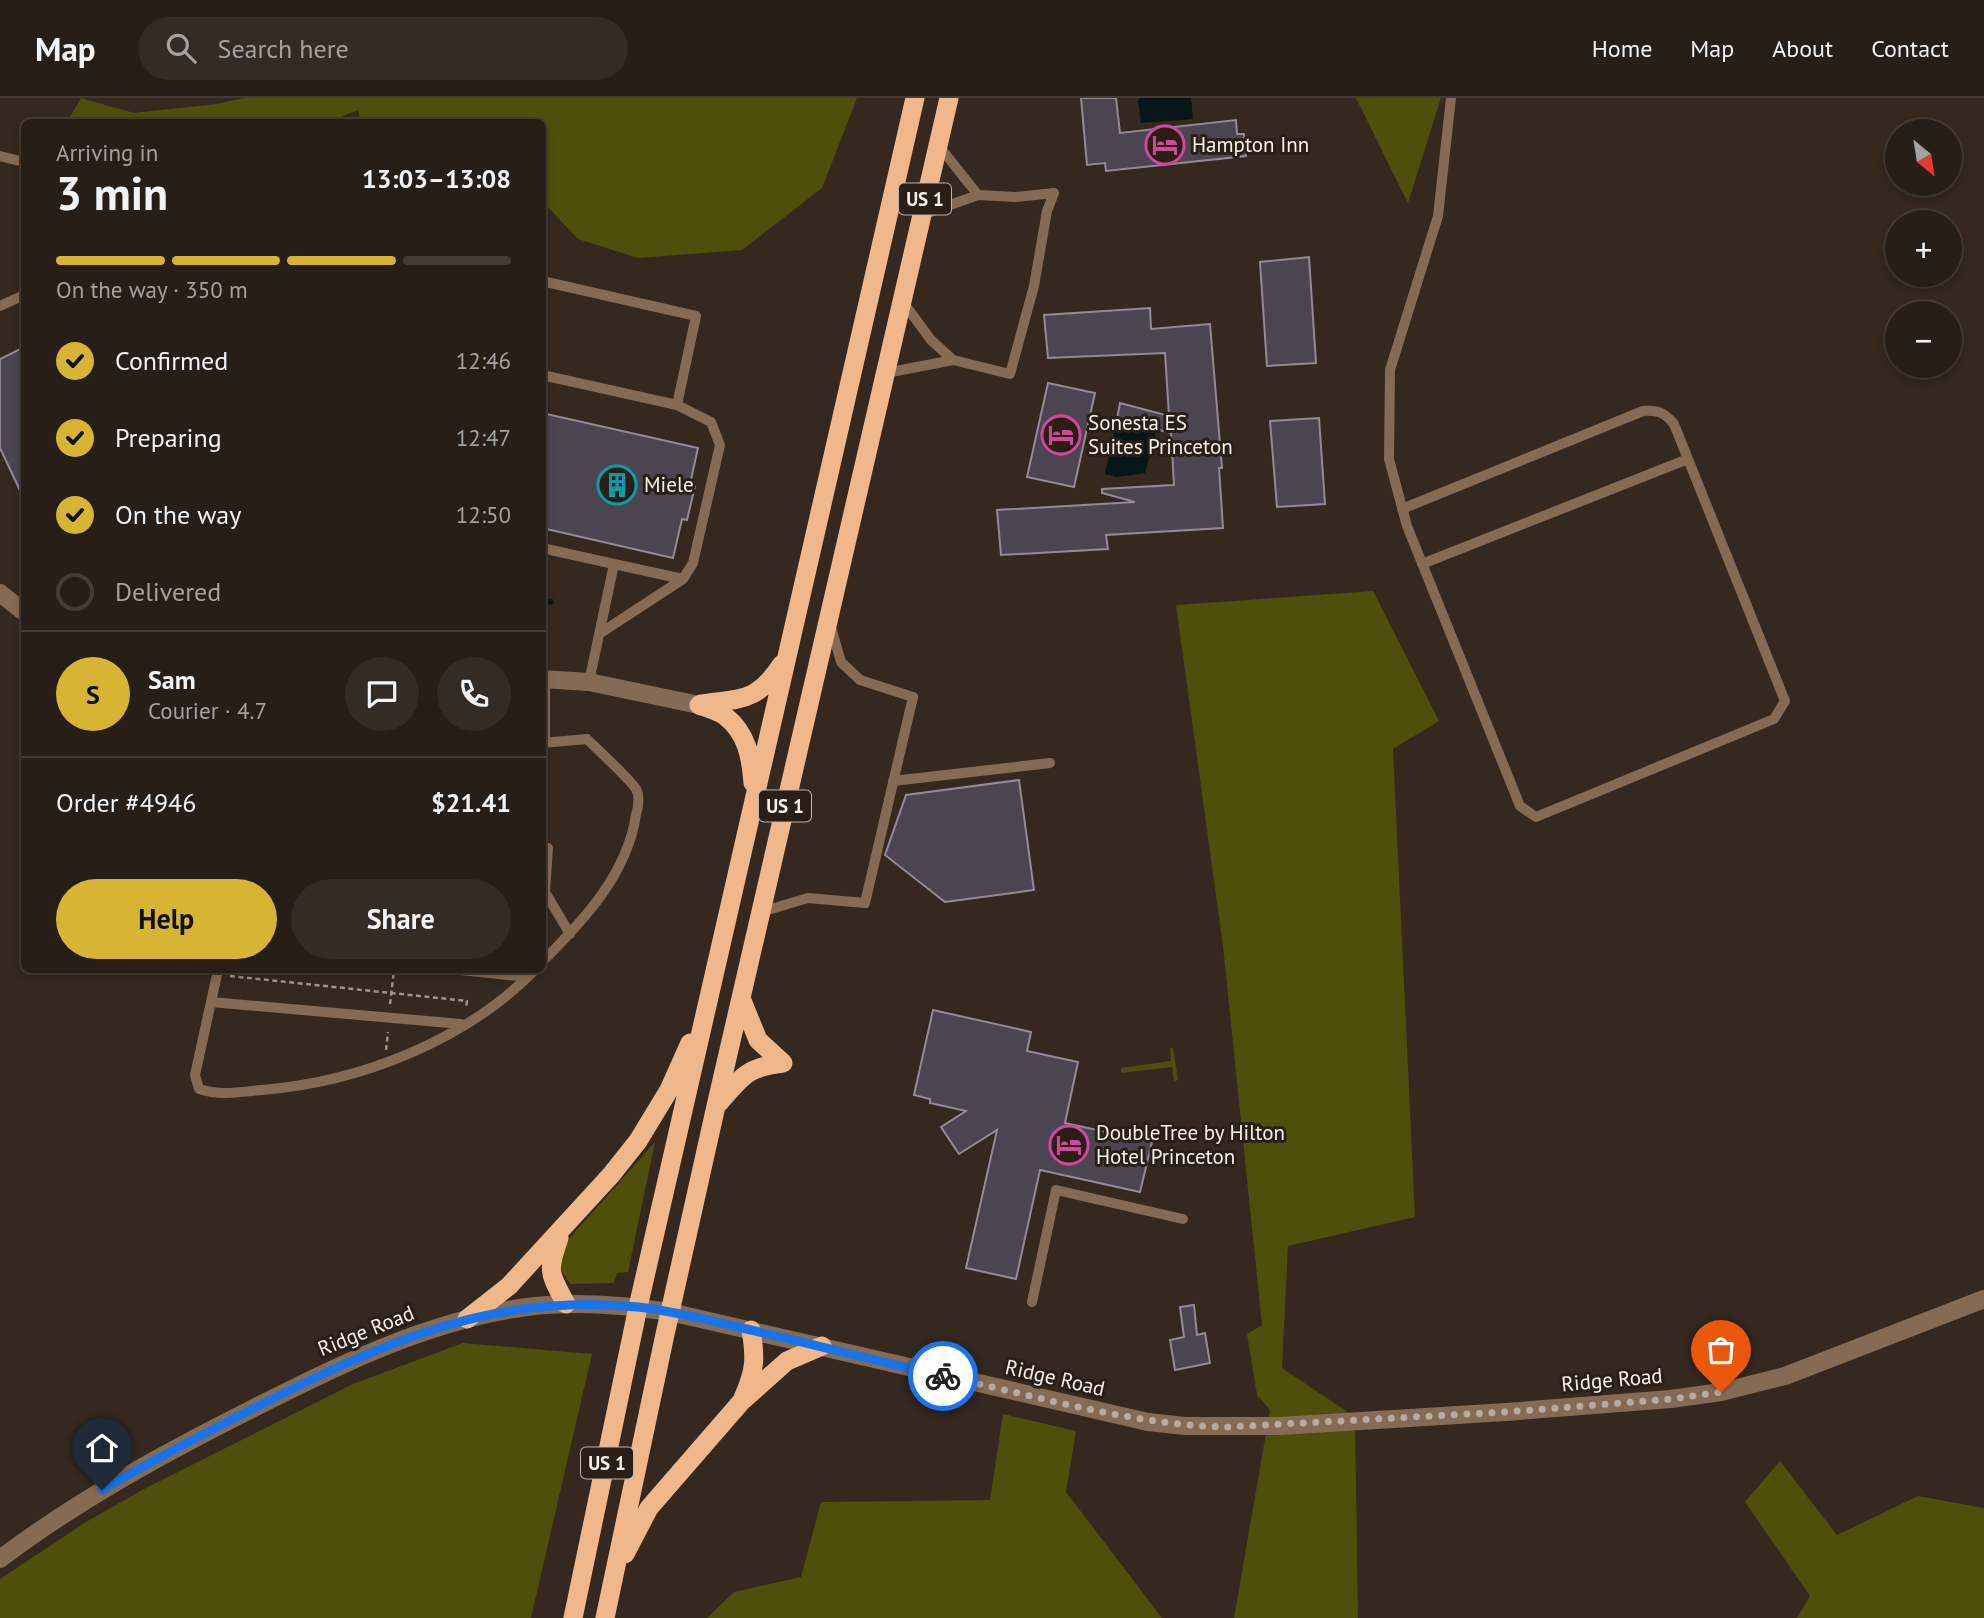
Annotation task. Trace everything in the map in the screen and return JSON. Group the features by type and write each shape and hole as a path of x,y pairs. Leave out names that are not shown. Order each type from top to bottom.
{"highway":[{"name":"US 1","path":"573,1618 638,1307 915,98"},
{"name":"US 1","path":"605,1618 716,1105 949,98"},
{"path":"699,705 741,698 757,692 769,684 788,654"},
{"path":"699,705 724,715 743,736 752,761 754,804"},
{"path":"716,1105 757,1066 783,1063 758,1040 741,998"},
{"path":"467,1319 509,1286 611,1175 638,1141 669,1090 708,1004"},
{"path":"561,1231 550,1265 553,1280 566,1304"},
{"path":"741,1402 753,1374 756,1355 751,1330"},
{"path":"613,1577 649,1508 741,1402 787,1361 822,1346"}],"street":[{"path":"0,593 21,610"},
{"path":"546,679 589,682 699,705"},
{"name":"Ridge Road","path":"0,1559 79,1503 231,1420 366,1354 422,1331 528,1307 566,1304 638,1307 670,1312 1148,1422 1185,1426 1247,1427 1506,1412 1671,1399 1721,1392 1784,1376 1984,1298"}],"lane":[{"path":"1402,509 1643,411 1656,410 1666,414 1674,424 1785,701 1774,719 1536,817 1520,806 1422,564 1402,509 1389,459 1390,370 1438,216 1451,98"},
{"path":"938,145 978,195"},
{"path":"0,156 21,161"},
{"path":"886,373 953,360 1010,374 1034,286 1047,211 1054,193 1016,197 978,195 921,215"},
{"path":"546,282 696,316 677,405"},
{"path":"0,306 21,296"},
{"path":"903,301 931,340 953,360"},
{"path":"546,376 677,405 711,422 720,445 692,563 682,579 599,634"},
{"path":"1422,564 1688,459"},
{"path":"546,549 682,579"},
{"path":"589,682 614,564"},
{"path":"761,912 808,898 865,903 913,697 860,680 841,662 828,620"},
{"path":"546,742 587,739 637,790 638,805 626,853 611,884 570,934 546,958"},
{"path":"893,781 1050,763"},
{"path":"546,877 548,848"},
{"path":"546,894 570,934"},
{"path":"217,973 195,1075 199,1089 215,1094 302,1087 385,1063 425,1046 463,1024 531,973"},
{"path":"211,1002 463,1024"},
{"path":"1032,1302 1056,1191 1183,1219"}],"path":[{"path":"230,976 467,1001 463,1024"}],"shaded area":[{"path":"81,98 134,113 216,104 244,98 857,98 822,188 742,250 638,258 578,239 546,205 546,119 360,119 358,110 336,119 69,119"},
{"path":"1140,98 1191,98 1193,119 1141,123"},
{"path":"1356,98 1441,98 1408,203"},
{"path":"1117,419 1157,429 1145,473 1117,477 1105,474"},
{"path":"1373,591 1439,721 1393,749 1415,1217 1288,1246 1282,1368 1355,1417 1358,1618 1234,1618 1270,1410 1257,1395 1247,1334 1262,1325 1223,946 1176,605"},
{"path":"1170,1048 1173,1048 1178,1080 1174,1081 1172,1067 1121,1073 1121,1068 1171,1061"},
{"path":"655,1142 628,1272 617,1273 614,1283 570,1284 560,1268 567,1241"},
{"path":"463,1343 592,1354 531,1618 0,1618 0,1579 86,1522 144,1489 353,1384"},
{"path":"1003,1414 1076,1431 1066,1492 1162,1618 707,1618 734,1592 801,1577 821,1502 990,1500"},
{"path":"1780,1461 1837,1535 1918,1496 1984,1508 1984,1618 1797,1618 1810,1596 1745,1502"}],"building":[{"name":"Hampton Inn","path":"1081,98 1116,98 1120,133 1236,120 1237,134 1244,134 1246,156 1106,171 1105,163 1087,165"},
{"path":"1309,257 1316,363 1267,366 1260,262"},
{"path":"1150,308 1151,329 1210,324 1222,468 1219,468 1223,528 1106,535 1108,549 1001,555 997,510 1135,502 1102,493 1102,489 1174,485 1171,433 1117,419 1120,403 1169,416 1165,353 1048,358 1044,315"},
{"path":"21,348 21,493 0,448 0,359"},
{"name":"Sonesta ES Suites Princeton","path":"1048,383 1095,393 1074,487 1027,477"},
{"name":"Miele","path":"546,414 698,448 690,484 695,486 687,520 682,519 673,558 546,529"},
{"path":"1319,418 1325,504 1277,507 1270,421"},
{"path":"1019,780 1034,890 945,902 885,855 906,795"},
{"name":"DoubleTree by Hilton Hotel Princeton","path":"933,1010 1031,1032 1027,1051 1078,1062 1065,1123 1152,1142 1140,1192 1040,1170 1016,1279 966,1268 997,1130 959,1154 941,1127 966,1111 930,1103 930,1099 914,1095"},
{"path":"1194,1305 1197,1335 1205,1333 1210,1363 1175,1370 1170,1340 1184,1337 1180,1307"}],"waterway":[{"path":"546,601 551,602"}],"way so far":[{"path":"943,1376 1148,1422 1228,1427 1506,1412 1671,1399 1721,1392"}],"place":[{"name":"Hampton Inn","path":"1165,145"},
{"name":"Sonesta ES Suites Princeton","path":"1061,435"},
{"name":"Miele","path":"617,485"},
{"name":"DoubleTree by Hilton Hotel Princeton","path":"1069,1145"}],"route":[{"path":"102,1490 316,1376 366,1354 422,1331 528,1307 603,1305 670,1312 943,1376"}]}
